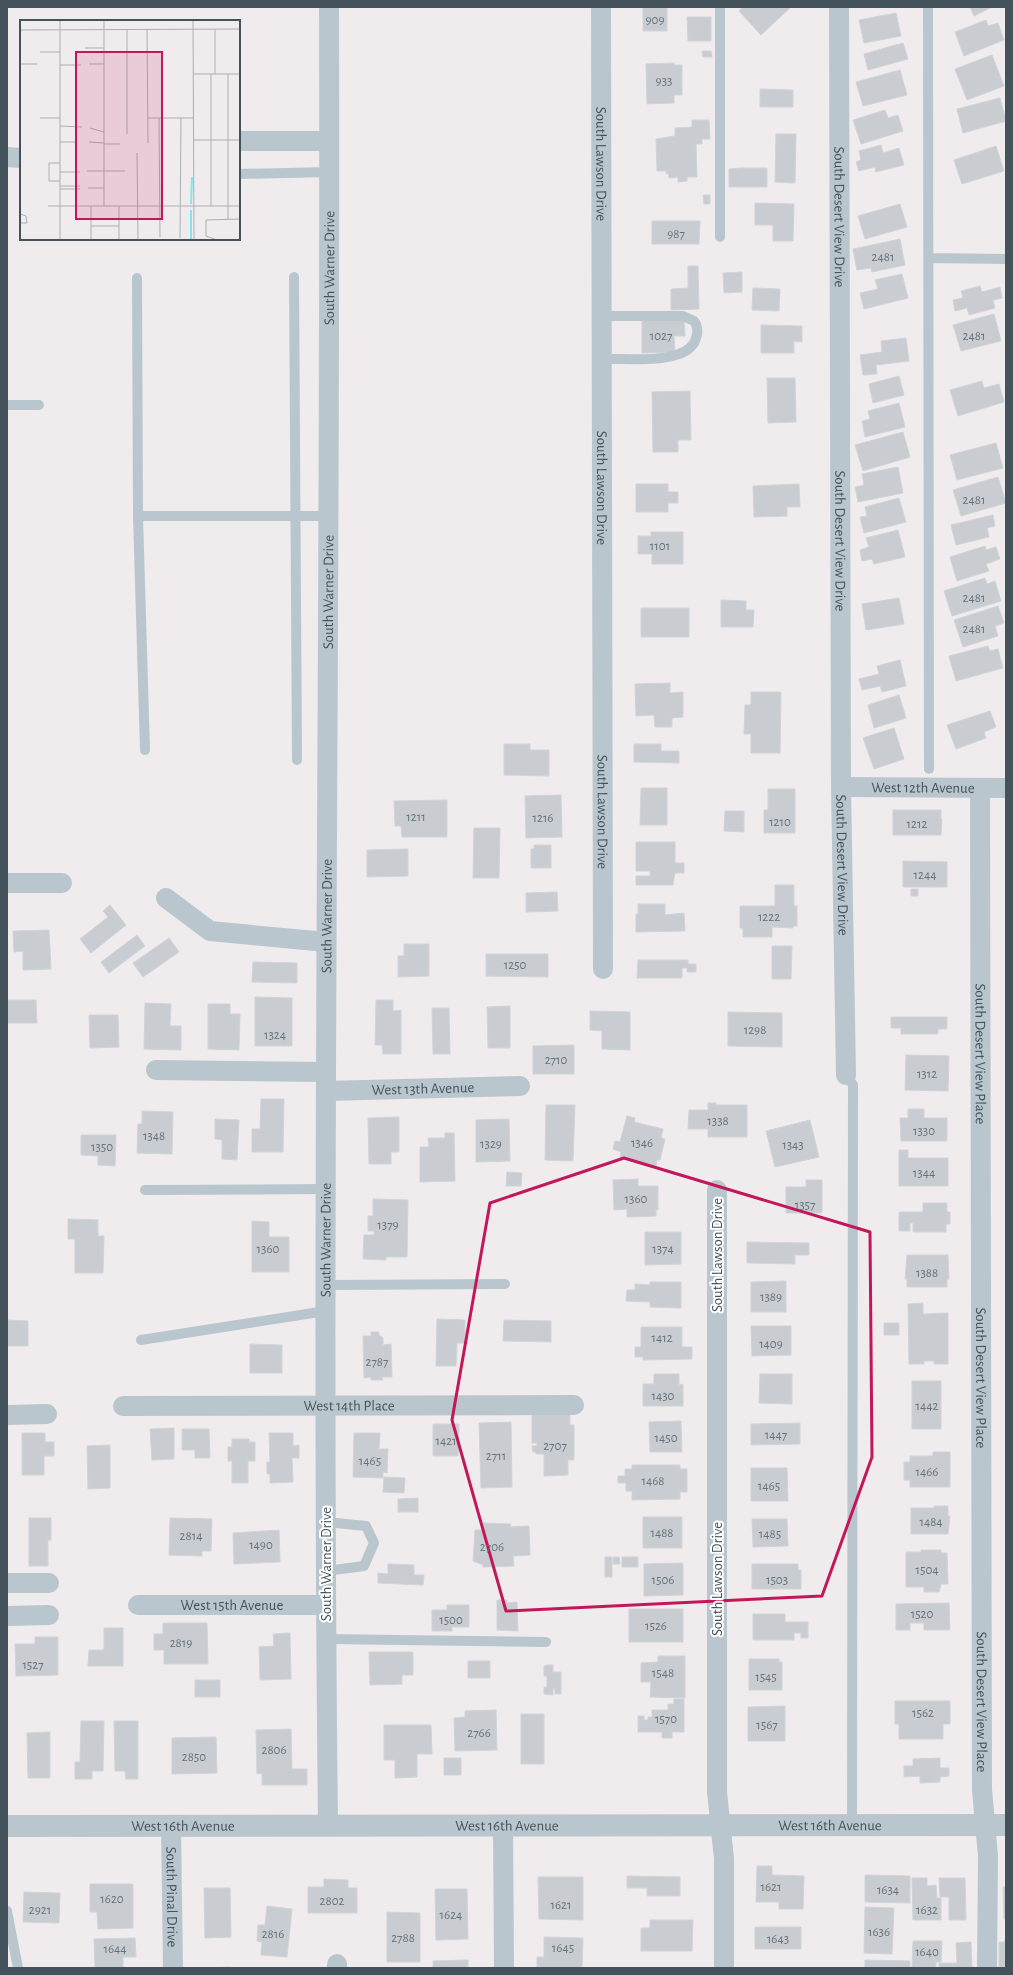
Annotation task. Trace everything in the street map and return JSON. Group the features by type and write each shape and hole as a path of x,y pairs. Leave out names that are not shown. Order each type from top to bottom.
{"street":[{"name":"South Warner Drive","path":"328,1826 326,1639 326,942 329,7"},
{"name":"South Lawson Drive","path":"601,7 603,969"},
{"name":"South Desert View Drive","path":"840,7 841,787 846,1075"},
{"path":"240,141 329,141"},
{"path":"7,157 20,158"},
{"name":"West 12th Avenue","path":"841,787 1006,788"},
{"name":"South Desert View Place","path":"980,788 982,1782 984,1825 988,1856 987,1968"},
{"path":"7,883 62,883"},
{"path":"166,898 210,931 326,942"},
{"name":"West 13th Avenue","path":"156,1070 326,1082 520,1086"},
{"name":"South Lawson Drive","path":"717,1190 718,1792 724,1859 724,1968"},
{"name":"West 14th Place","path":"123,1406 326,1404 574,1405"},
{"path":"7,1415 47,1414"},
{"path":"7,1583 49,1583"},
{"name":"West 15th Avenue","path":"138,1605 326,1605"},
{"path":"7,1616 49,1615"},
{"name":"West 16th Avenue","path":"7,1826 1006,1825"},
{"name":"South Pinal Drive","path":"171,1826 172,1968"},
{"path":"503,1826 504,1968"}],"lane":[{"path":"720,7 720,237"},
{"path":"928,7 929,769"},
{"path":"240,174 329,172"},
{"path":"929,258 1006,259"},
{"path":"294,277 297,760"},
{"path":"137,278 138,516 145,750"},
{"path":"602,316 683,316 694,321 698,329 695,342 688,351 683,354 667,358 602,359"},
{"path":"7,406 39,405"},
{"path":"138,516 328,516"},
{"path":"846,1075 853,1085 852,1825"},
{"path":"145,1190 326,1189"},
{"path":"326,1285 505,1284"},
{"path":"141,1340 326,1311"},
{"path":"326,1522 366,1526 374,1543 364,1566 326,1571"},
{"path":"326,1639 546,1642"},
{"path":"7,1911 18,1968"}],"highlighted area":[{"path":"624,1158 870,1232 872,1457 822,1596 506,1611 452,1420 490,1203"}],"building":[{"path":"643,7 667,7 667,31 643,31"},
{"path":"743,7 791,7 761,35 739,11"},
{"path":"970,7 992,7 974,16"},
{"path":"896,13 901,36 864,43 859,20"},
{"path":"687,17 711,17 711,41 688,41"},
{"path":"986,20 988,26 998,23 1004,40 964,56 955,32"},
{"path":"903,43 908,59 868,70 864,54"},
{"path":"702,51 711,51 712,57 703,57"},
{"path":"992,55 1004,86 967,100 955,69"},
{"path":"674,63 674,65 682,65 682,95 674,95 674,103 647,104 646,64"},
{"path":"900,70 907,95 863,106 856,82"},
{"path":"760,89 793,90 793,107 760,107"},
{"path":"1000,98 1006,121 963,133 957,109"},
{"path":"885,110 888,118 898,115 903,131 861,144 853,120"},
{"path":"692,120 709,120 710,139 702,139 702,144 696,144 697,177 687,177 687,181 678,182 678,177 669,178 666,171 657,171 656,139 675,136 675,128 692,127"},
{"path":"776,134 796,134 795,183 775,182"},
{"path":"881,145 883,153 899,148 904,165 876,172 875,167 859,171 856,162 861,160 859,151"},
{"path":"996,146 1004,171 962,184 954,160"},
{"path":"767,168 767,187 729,187 729,169"},
{"path":"703,195 710,195 710,204 704,204"},
{"path":"755,203 794,204 793,241 773,241 773,225 755,225"},
{"path":"900,204 907,227 865,239 858,216"},
{"path":"652,221 700,221 699,244 652,244"},
{"path":"900,239 905,265 872,272 871,268 857,270 853,249"},
{"path":"688,266 698,266 699,309 671,310 671,289 688,288"},
{"path":"742,272 742,292 724,293 723,273"},
{"path":"902,274 908,298 864,309 860,293 878,289 875,280"},
{"path":"980,286 982,292 1000,287 1002,298 993,300 995,308 969,315 967,308 955,311 953,300 963,298 961,291"},
{"path":"753,288 780,289 779,311 752,310"},
{"path":"994,314 1001,341 961,351 953,325"},
{"path":"642,319 684,319 685,336 674,336 675,352 642,353"},
{"path":"761,325 802,326 802,342 794,341 794,353 761,353"},
{"path":"906,338 909,361 876,365 877,374 863,375 860,355 882,352 881,341"},
{"path":"899,376 904,395 873,403 869,384"},
{"path":"767,378 795,378 796,422 768,423"},
{"path":"982,381 984,388 999,384 1004,402 958,416 950,390"},
{"path":"690,391 691,440 678,440 678,452 653,452 652,392"},
{"path":"899,403 905,427 865,437 862,421 870,419 868,411"},
{"path":"903,432 910,457 863,471 855,445"},
{"path":"996,443 1003,468 957,480 950,455"},
{"path":"898,467 903,493 858,502 855,487 864,485 862,474"},
{"path":"998,477 1006,503 961,516 953,490"},
{"path":"636,484 668,484 668,492 678,492 678,503 668,503 668,512 636,512"},
{"path":"799,484 800,507 787,507 787,516 754,517 753,486"},
{"path":"899,498 906,522 864,533 860,517 867,516 865,507"},
{"path":"993,515 995,526 987,528 989,537 956,545 951,525"},
{"path":"898,530 905,557 874,564 872,559 862,561 860,550 869,547 866,538"},
{"path":"651,532 683,532 683,564 652,564 652,554 638,554 638,536 651,536"},
{"path":"985,546 986,550 996,547 1000,559 986,564 989,571 957,581 950,557"},
{"path":"985,578 987,584 995,581 1001,601 952,616 944,591"},
{"path":"899,598 904,624 866,630 862,604"},
{"path":"721,600 746,601 746,610 754,610 753,627 721,627"},
{"path":"998,606 1004,623 995,626 998,636 963,647 954,620"},
{"path":"641,608 689,608 689,637 641,637"},
{"path":"988,646 990,651 998,649 1003,668 956,681 949,656"},
{"path":"900,660 906,686 882,692 880,686 862,690 859,679 879,674 877,666"},
{"path":"670,683 670,693 683,692 683,717 672,718 672,727 655,727 654,715 636,716 635,684"},
{"path":"751,692 781,692 780,753 751,753 751,734 744,734 745,705 751,705"},
{"path":"899,695 906,718 874,728 868,705"},
{"path":"990,711 996,727 984,732 986,738 956,749 947,725"},
{"path":"894,728 904,759 874,769 863,738"},
{"path":"504,744 530,744 530,750 549,750 549,776 504,775"},
{"path":"634,744 661,744 661,751 679,751 679,763 634,762"},
{"path":"641,788 667,788 667,825 640,825"},
{"path":"768,789 795,789 795,833 764,833 764,810 768,810"},
{"path":"561,795 562,837 526,838 525,796"},
{"path":"447,800 447,837 402,837 401,826 395,826 394,801"},
{"path":"893,810 941,810 941,835 893,835"},
{"path":"725,811 744,811 744,832 724,831"},
{"path":"474,828 500,828 499,878 473,878"},
{"path":"636,842 675,842 675,863 684,863 684,873 675,873 673,885 636,885 636,876 650,876 650,871 636,871"},
{"path":"534,845 551,845 551,868 531,868 531,849 534,849"},
{"path":"408,849 408,876 367,877 367,850"},
{"path":"903,861 947,862 947,887 903,887"},
{"path":"775,885 794,885 794,906 797,906 797,926 793,926 793,928 772,927 772,937 743,937 743,928 740,928 740,906 775,906"},
{"path":"911,889 918,889 918,896 911,896"},
{"path":"557,892 558,911 526,912 526,893"},
{"path":"638,904 665,904 665,915 684,913 685,931 636,932 636,914 638,914"},
{"path":"110,905 126,925 91,953 80,939 108,917 103,911"},
{"path":"49,930 51,969 23,970 23,951 14,952 13,931"},
{"path":"137,935 145,946 109,973 101,962"},
{"path":"169,938 179,952 143,977 133,963"},
{"path":"404,944 429,944 429,976 398,977 398,956 404,956"},
{"path":"772,946 792,946 791,979 772,979"},
{"path":"486,954 548,954 548,977 486,976"},
{"path":"638,960 688,960 688,964 696,964 696,972 687,972 687,968 682,968 682,978 637,978"},
{"path":"253,962 297,963 297,983 252,982"},
{"path":"255,997 292,998 292,1046 255,1046"},
{"path":"7,1000 36,1000 37,1023 7,1023"},
{"path":"376,1000 393,1000 393,1011 401,1010 401,1054 383,1054 382,1045 375,1045"},
{"path":"145,1003 171,1004 170,1026 181,1026 181,1050 144,1049"},
{"path":"208,1004 230,1004 230,1014 240,1014 239,1050 208,1049"},
{"path":"510,1006 510,1048 488,1048 487,1007"},
{"path":"432,1008 449,1008 450,1054 433,1054"},
{"path":"590,1011 630,1012 630,1050 602,1049 602,1031 590,1030"},
{"path":"728,1012 782,1013 782,1047 728,1046"},
{"path":"89,1015 118,1015 119,1047 90,1048"},
{"path":"891,1017 947,1017 947,1029 938,1029 938,1034 901,1034 901,1028 891,1028"},
{"path":"574,1045 574,1074 533,1074 533,1046"},
{"path":"906,1055 949,1056 948,1091 905,1090"},
{"path":"261,1099 284,1099 283,1152 252,1152 252,1129 260,1129"},
{"path":"708,1103 716,1103 716,1105 747,1105 747,1137 708,1137 708,1129 688,1129 689,1110 708,1110"},
{"path":"546,1105 575,1105 573,1161 545,1160"},
{"path":"908,1109 924,1109 924,1118 947,1118 947,1141 901,1141 900,1118 908,1118"},
{"path":"142,1111 173,1112 172,1154 137,1153 138,1124 142,1124"},
{"path":"627,1116 635,1118 634,1122 663,1129 661,1138 665,1139 660,1160 657,1160 656,1166 620,1158 621,1152 613,1149 615,1141 620,1142"},
{"path":"399,1117 399,1152 391,1152 391,1164 369,1164 368,1118"},
{"path":"215,1119 239,1120 237,1160 222,1159 222,1140 215,1139"},
{"path":"509,1119 510,1161 476,1162 476,1120"},
{"path":"810,1120 819,1157 775,1167 766,1131"},
{"path":"445,1133 454,1133 455,1181 420,1182 420,1147 429,1147 428,1138 445,1138"},
{"path":"81,1135 116,1135 115,1166 98,1165 98,1156 81,1155"},
{"path":"899,1150 908,1150 908,1158 948,1158 948,1186 899,1186"},
{"path":"507,1172 522,1173 521,1186 506,1186"},
{"path":"638,1179 638,1186 658,1186 658,1210 656,1210 656,1216 627,1217 627,1209 614,1210 613,1180"},
{"path":"806,1180 822,1180 822,1213 786,1213 786,1187 806,1187"},
{"path":"373,1199 408,1200 407,1257 386,1257 386,1260 363,1259 364,1235 374,1235 374,1231 368,1231 368,1216 373,1216"},
{"path":"923,1203 947,1203 947,1212 950,1212 950,1224 946,1224 946,1232 913,1232 913,1223 910,1223 910,1231 899,1231 899,1212 923,1212"},
{"path":"68,1219 98,1220 98,1236 104,1236 103,1273 75,1273 75,1239 68,1239"},
{"path":"252,1221 269,1222 269,1237 289,1237 289,1272 252,1272"},
{"path":"645,1232 681,1232 681,1264 645,1265"},
{"path":"747,1242 809,1243 809,1255 795,1255 795,1264 747,1263"},
{"path":"907,1255 948,1255 949,1279 947,1279 947,1287 907,1287 907,1279 905,1279"},
{"path":"786,1281 786,1312 751,1312 751,1282"},
{"path":"650,1282 681,1282 681,1308 650,1307 650,1302 626,1301 627,1290 635,1290 635,1284 650,1285"},
{"path":"923,1303 923,1314 948,1313 948,1364 934,1364 934,1361 924,1361 924,1364 909,1364 908,1304"},
{"path":"437,1319 465,1320 465,1343 457,1343 456,1366 436,1366"},
{"path":"7,1320 28,1321 28,1346 7,1346"},
{"path":"504,1320 551,1321 551,1342 503,1341"},
{"path":"884,1323 899,1323 899,1335 884,1335"},
{"path":"751,1326 791,1326 791,1355 752,1356"},
{"path":"641,1327 682,1327 682,1347 692,1347 692,1359 643,1360 643,1357 635,1357 635,1347 641,1347"},
{"path":"371,1332 379,1332 379,1335 383,1338 383,1345 391,1344 392,1377 382,1377 383,1380 371,1380 371,1377 364,1378 363,1336 371,1336"},
{"path":"250,1344 282,1345 282,1373 250,1373"},
{"path":"654,1374 679,1374 679,1385 683,1384 683,1406 643,1406 643,1384 654,1384"},
{"path":"760,1374 792,1374 792,1404 759,1403"},
{"path":"912,1381 941,1381 941,1429 912,1429"},
{"path":"532,1414 570,1414 570,1425 574,1425 574,1460 568,1460 568,1475 544,1476 544,1454 536,1454 536,1452 533,1452 532,1446 537,1446 537,1443 532,1443"},
{"path":"681,1421 682,1452 650,1452 649,1422"},
{"path":"511,1422 512,1487 481,1488 479,1423"},
{"path":"800,1423 800,1444 751,1445 751,1424"},
{"path":"433,1424 459,1424 458,1456 433,1456"},
{"path":"174,1428 174,1459 152,1460 150,1429"},
{"path":"182,1429 209,1429 210,1458 195,1458 195,1450 182,1450"},
{"path":"22,1433 45,1433 45,1442 54,1442 54,1456 44,1456 44,1475 22,1475"},
{"path":"269,1433 293,1433 293,1446 299,1445 299,1458 292,1458 293,1482 270,1483 270,1474 267,1474 267,1462 270,1462"},
{"path":"354,1433 380,1433 379,1449 388,1449 387,1473 383,1472 383,1478 353,1477"},
{"path":"232,1439 249,1439 249,1442 255,1442 255,1461 248,1461 248,1483 232,1483 232,1461 228,1461 228,1447 232,1447"},
{"path":"110,1445 110,1488 88,1489 87,1446"},
{"path":"933,1452 950,1452 950,1487 910,1487 910,1480 904,1480 904,1462 910,1462 910,1456 933,1456"},
{"path":"632,1465 680,1465 680,1469 687,1469 687,1492 680,1492 680,1499 632,1500 632,1491 626,1491 626,1483 618,1483 618,1476 625,1476 625,1469 632,1469"},
{"path":"751,1468 787,1468 788,1501 751,1501"},
{"path":"384,1477 405,1478 404,1493 383,1492"},
{"path":"418,1498 418,1512 398,1512 398,1499"},
{"path":"934,1506 948,1506 948,1516 950,1516 948,1534 911,1534 911,1508 934,1508"},
{"path":"643,1517 682,1517 682,1548 643,1548"},
{"path":"29,1518 51,1518 51,1540 48,1540 48,1566 29,1566"},
{"path":"170,1518 212,1519 211,1551 202,1551 202,1556 169,1555"},
{"path":"752,1519 787,1519 788,1546 753,1547"},
{"path":"483,1523 511,1524 510,1527 529,1526 530,1555 513,1556 514,1566 483,1567 483,1565 473,1561 475,1530 483,1530"},
{"path":"279,1530 280,1562 234,1564 233,1533"},
{"path":"921,1550 941,1550 941,1553 947,1553 948,1584 941,1584 939,1592 924,1592 924,1587 906,1587 906,1552 921,1552"},
{"path":"605,1557 612,1557 612,1577 605,1577"},
{"path":"613,1557 619,1557 620,1564 613,1564"},
{"path":"622,1557 638,1557 638,1567 622,1567"},
{"path":"683,1563 683,1595 644,1596 644,1564"},
{"path":"388,1564 414,1565 414,1575 424,1575 423,1585 378,1583 378,1573 388,1574"},
{"path":"752,1564 798,1564 798,1570 801,1570 801,1589 752,1589"},
{"path":"497,1600 507,1600 507,1603 517,1602 518,1631 497,1630"},
{"path":"949,1603 950,1630 924,1630 924,1623 910,1623 910,1630 896,1630 896,1604"},
{"path":"447,1605 469,1605 469,1627 452,1627 452,1631 432,1631 432,1610 447,1610"},
{"path":"629,1609 683,1609 683,1642 629,1642"},
{"path":"753,1614 785,1614 785,1622 808,1622 808,1638 801,1638 801,1633 794,1633 794,1640 753,1640"},
{"path":"163,1623 207,1623 208,1664 164,1664 164,1650 154,1650 154,1634 163,1634"},
{"path":"104,1628 123,1628 123,1666 88,1666 89,1650 104,1650"},
{"path":"290,1633 291,1679 260,1680 259,1647 274,1646 273,1634"},
{"path":"35,1637 58,1637 58,1675 16,1676 15,1644 35,1644"},
{"path":"369,1652 413,1652 413,1675 402,1675 402,1684 370,1685"},
{"path":"658,1656 685,1656 685,1698 650,1697 651,1682 641,1682 641,1663 658,1662"},
{"path":"749,1659 779,1659 779,1662 782,1662 782,1690 749,1690"},
{"path":"468,1661 490,1661 490,1678 468,1678"},
{"path":"553,1665 553,1672 561,1672 561,1694 555,1694 555,1689 553,1689 553,1695 544,1694 544,1687 547,1687 547,1676 544,1676 544,1666"},
{"path":"195,1680 220,1680 220,1697 195,1697"},
{"path":"674,1699 684,1699 684,1732 672,1732 672,1738 662,1738 662,1732 638,1732 638,1716 644,1716 644,1720 648,1720 648,1717 652,1717 652,1710 668,1710 668,1704 674,1704"},
{"path":"895,1701 950,1701 950,1724 943,1724 943,1739 899,1739 899,1724 895,1724"},
{"path":"785,1706 785,1741 748,1741 748,1707"},
{"path":"496,1710 497,1750 455,1751 454,1718 465,1717 465,1711"},
{"path":"521,1714 544,1714 544,1764 521,1764"},
{"path":"81,1721 104,1721 103,1771 92,1771 92,1779 75,1779 75,1762 80,1762"},
{"path":"114,1721 138,1721 138,1779 126,1779 125,1771 115,1771"},
{"path":"384,1725 431,1725 432,1754 417,1754 417,1777 395,1778 395,1760 384,1760"},
{"path":"291,1729 292,1769 307,1769 307,1785 262,1785 262,1773 257,1774 256,1730"},
{"path":"50,1732 50,1778 28,1778 27,1733"},
{"path":"216,1737 217,1773 172,1774 172,1738"},
{"path":"444,1758 461,1758 461,1775 444,1775"},
{"path":"940,1758 940,1768 949,1768 949,1776 940,1777 940,1782 920,1783 920,1776 904,1777 904,1766 913,1766 913,1759"},
{"path":"757,1866 772,1866 772,1875 804,1876 803,1909 779,1909 779,1902 756,1902"},
{"path":"865,1875 910,1876 910,1903 865,1902"},
{"path":"627,1876 680,1877 680,1896 647,1896 647,1888 627,1888"},
{"path":"538,1877 583,1877 583,1920 539,1919"},
{"path":"912,1878 927,1878 927,1886 936,1885 937,1898 941,1898 941,1920 913,1920"},
{"path":"939,1878 965,1878 966,1920 949,1920 949,1897 940,1897"},
{"path":"324,1879 348,1880 348,1888 357,1888 357,1913 308,1913 308,1887 324,1887"},
{"path":"90,1884 133,1884 133,1928 98,1929 97,1912 90,1912"},
{"path":"1003,1887 1006,1887 1006,1919 1004,1919"},
{"path":"204,1888 230,1888 231,1937 205,1938"},
{"path":"435,1889 467,1889 468,1939 436,1940"},
{"path":"24,1892 60,1893 59,1923 23,1922"},
{"path":"267,1906 292,1909 287,1957 261,1955 262,1942 257,1941 258,1925 265,1925"},
{"path":"865,1907 894,1908 892,1954 864,1953"},
{"path":"387,1912 420,1913 420,1962 387,1962"},
{"path":"650,1920 693,1920 692,1951 641,1951 641,1928 650,1928"},
{"path":"755,1927 801,1927 801,1949 755,1949"},
{"path":"544,1937 583,1938 582,1968 537,1968 537,1957 544,1957"},
{"path":"135,1938 136,1957 123,1957 123,1968 95,1968 94,1939"},
{"path":"1005,1940 1006,1968 999,1968 999,1942 1005,1942"},
{"path":"913,1941 942,1941 941,1962 936,1962 936,1968 912,1968"},
{"path":"971,1942 972,1968 939,1968 939,1963 957,1963 956,1943"},
{"path":"468,1960 468,1968 433,1968 433,1961"},
{"path":"865,1960 910,1961 910,1968 865,1968"},
{"path":"230,1967 230,1968 205,1968"}]}
